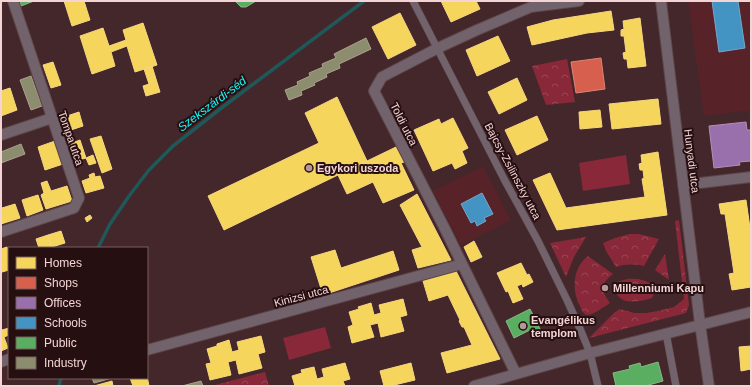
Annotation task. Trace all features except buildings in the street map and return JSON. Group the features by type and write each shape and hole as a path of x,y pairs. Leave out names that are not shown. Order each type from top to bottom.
{"street":[{"name":"Tompa utca","path":"1,232 74,208 79,198 13,1"},
{"name":"Bajcsy-Zsilinszky utca","path":"413,1 504,179 538,241 581,331 590,353 598,386"},
{"name":"Toldi utca","path":"516,374 374,91 382,77 438,48 531,7 579,1"},
{"name":"Hunyadi utca","path":"661,1 700,324 709,386"},
{"path":"1,135 52,118"},
{"path":"683,185 751,177"},
{"name":"Kinizsi utca","path":"148,350 462,264"},
{"path":"474,386 590,353 751,312"},
{"path":"666,333 676,386"}],"shaded area":[{"path":"688,1 751,1 751,110 704,116"},
{"path":"483,166 511,220 461,245 433,191"}],"green space":[{"path":"567,59 575,102 546,105 532,66"},
{"path":"626,155 630,184 583,191 579,163"},
{"path":"679,220 689,305 686,313 589,338 615,312 620,309 634,313 646,313 674,307 684,299 675,221"},
{"path":"629,234 639,234 659,239 644,266 623,265 616,267 603,243"},
{"path":"586,237 574,257 566,277 550,243"},
{"path":"665,254 669,280 655,270"},
{"path":"588,256 613,274 606,281 603,287 610,303 590,315 584,313 581,309 575,293 575,279 579,266"},
{"path":"622,280 643,280 652,285 654,288 654,293 652,298 642,301 627,301 621,299 616,293 615,286"},
{"path":"325,327 331,348 289,360 283,338"},
{"path":"265,372 269,386 215,386 215,385"}],"waterway":[{"name":"Szekszárdi-séd","path":"98,247 110,224 129,196 149,170 173,146 364,1"},
{"name":"Szekszárdi-séd","path":"59,386 61,379"}],"place":[{"name":"Egykori uszoda","path":"309,168"},
{"name":"Millenniumi Kapu","path":"605,288"},
{"name":"Evangélikus templom","path":"523,326"}]}
